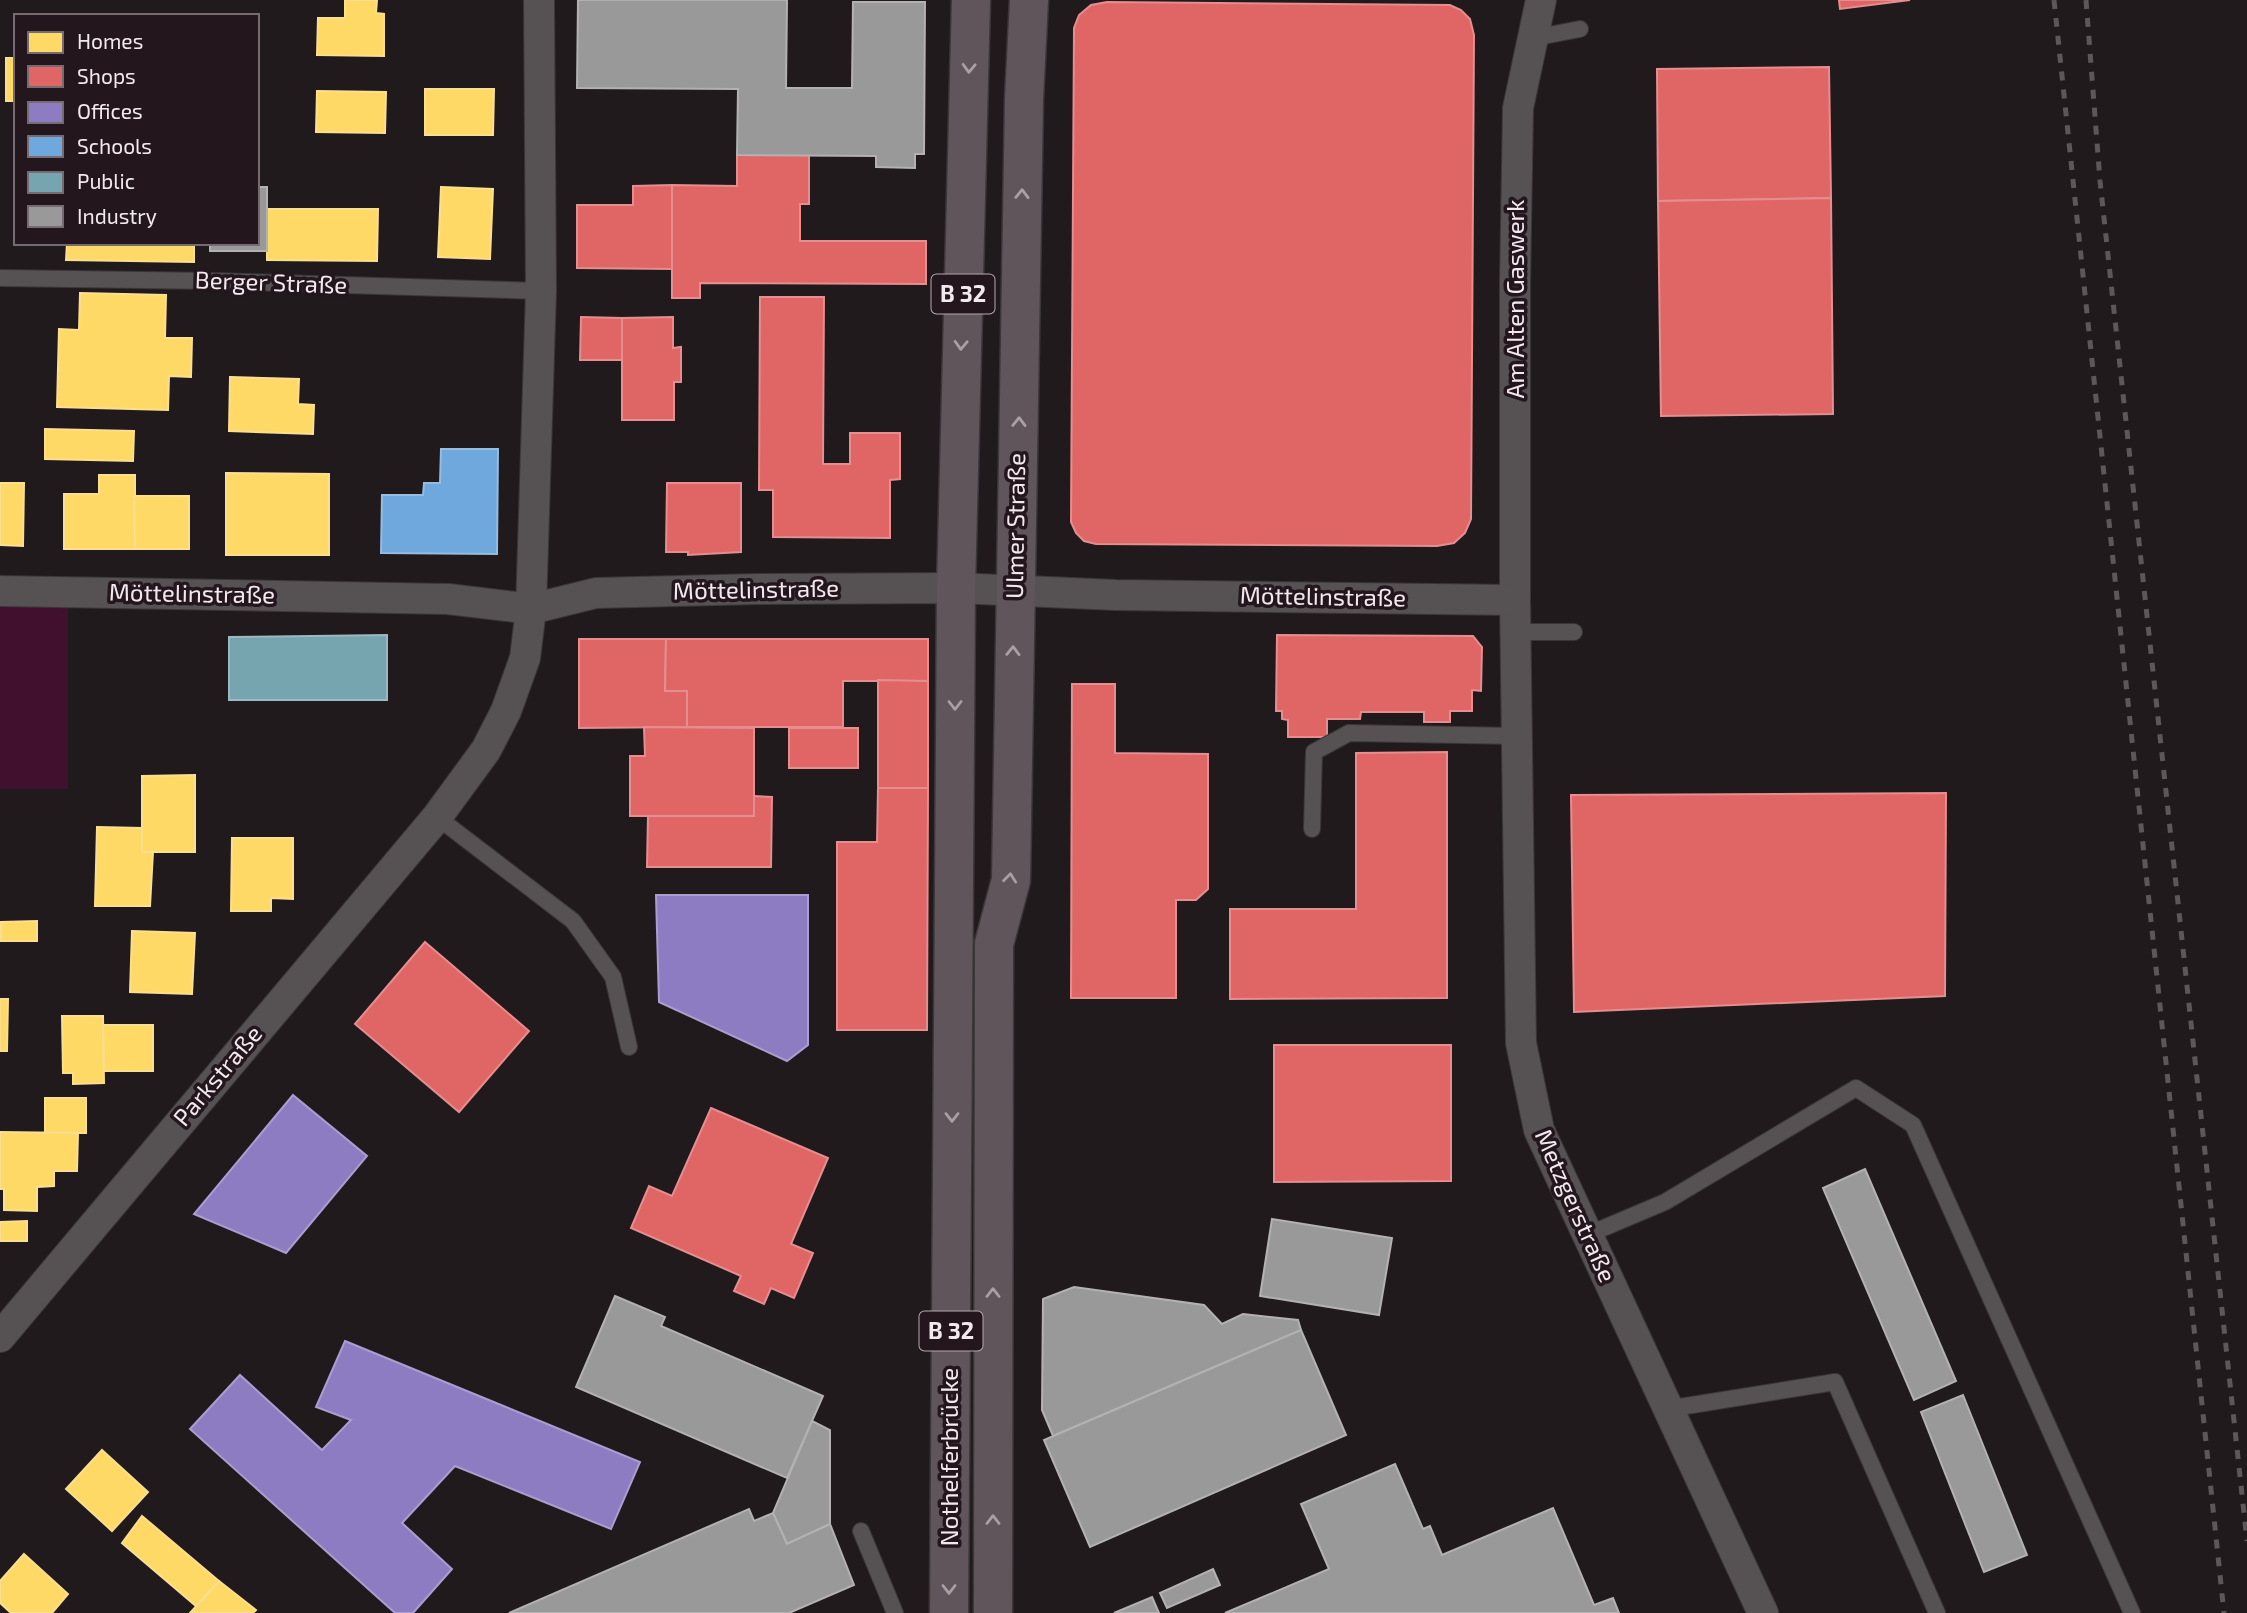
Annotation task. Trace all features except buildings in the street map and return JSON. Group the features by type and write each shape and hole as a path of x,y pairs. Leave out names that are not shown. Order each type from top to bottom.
{"main road":[{"name":"B 32","path":"956,588 971,0"},
{"name":"Ulmer Straße","path":"994,1049 994,944 1011,880 1024,99 1031,2"},
{"name":"Nothelferbrücke","path":"949,1613 956,588"},
{"name":"Nothelferbrücke","path":"993,1613 994,1049"}],"street":[{"path":"531,609 541,291 540,0"},
{"name":"Am Alten Gaswerk","path":"1516,600 1518,108 1541,0"},
{"name":"Möttelinstraße","path":"0,591 448,599 531,609 596,593 757,589 956,588 1116,595 1516,600"},
{"name":"Metzgerstraße","path":"1516,600 1521,1043 1539,1130 1763,1613"},
{"name":"Parkstraße","path":"0,1338 437,817 486,750 506,711 525,658 531,609"}],"lane":[{"path":"1533,38 1580,29"},
{"name":"Berger Straße","path":"0,278 541,291"},
{"path":"1516,632 1574,632"},
{"path":"1312,829 1314,752 1349,733 1517,736"},
{"path":"437,817 573,921 613,977 629,1047"},
{"path":"1587,1235 1665,1202 1856,1088 1913,1125 2132,1613"},
{"path":"1667,1409 1835,1382 1937,1613"},
{"path":"861,1531 890,1612"}],"shaded area":[{"path":"68,590 68,789 0,789 0,591"}],"railway":[{"path":"2054,0 2224,1613"},
{"path":"2086,0 2100,181 2247,1541"}]}
